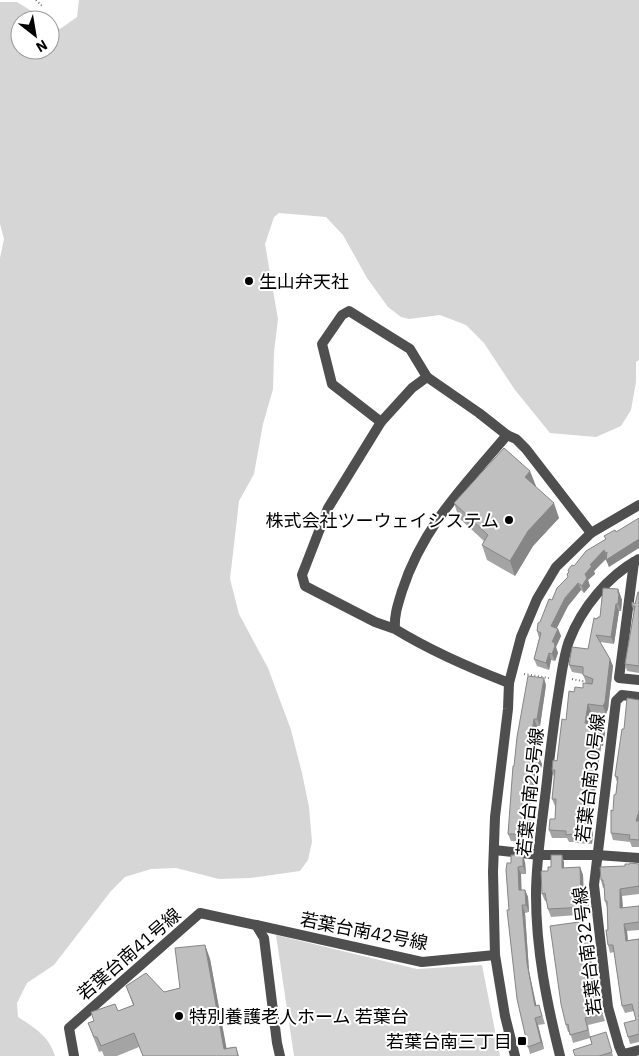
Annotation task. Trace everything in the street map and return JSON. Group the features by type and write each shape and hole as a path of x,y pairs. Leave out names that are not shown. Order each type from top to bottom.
{"street":[{"path":"381,422 332,384 322,344 342,315 349,311 410,349 427,377 507,435 516,439 526,449 591,533"},
{"path":"427,377 412,388 381,422 328,508 302,575 306,586 375,622 395,629 472,668 509,683"},
{"path":"395,629 394,618 406,580 434,524 457,492 507,435"},
{"path":"515,1056 505,1016 495,955 495,817 508,709 509,683 521,637 537,599 556,567 591,533 639,505"},
{"path":"636,561 619,678 639,680"},
{"name":"若葉台南25号線","path":"560,1056 548,1011 539,953 536,896 539,855 560,678 569,642 588,606 613,577 636,561"},
{"name":"若葉台南30号線","path":"597,855 616,701 622,695 639,697"},
{"path":"494,850 539,855 597,855 639,858"},
{"name":"若葉台南32号線","path":"597,855 594,885 608,1007 618,1046 622,1053 628,1054 639,1050"},
{"name":"若葉台南41号線","path":"74,1056 69,1028 200,913 256,925"},
{"path":"256,925 264,938 280,1056"},
{"name":"若葉台南42号線","path":"256,925 422,962 495,955"}],"path":[{"path":"36,0 44,7"},
{"path":"524,674 555,679"},
{"path":"567,679 592,683"}],"shaded area":[{"path":"79,0 639,0 639,360 636,362 636,382 631,410 621,426 596,437 550,433 515,390 484,343 466,325 440,315 409,319 401,317 388,307 367,278 343,235 326,217 279,213 274,217 265,244 278,319 274,352 273,389 263,424 254,474 239,501 230,579 239,614 268,668 291,730 309,807 312,842 308,860 300,871 250,878 219,879 176,868 151,869 125,877 111,891 54,965 27,983 17,1003 18,1017 36,1029 45,1038 55,1056 0,1056 0,258 4,239 0,224 0,2 17,2 30,10 10,10 10,60 60,60 60,29 77,17"},
{"path":"276,935 417,969 482,965 500,1056 294,1056"}],"building":[{"name":"株式会社ツーウェイシステム","path":"504,448 530,471 525,477 554,503 528,531 510,561 482,545 488,535 454,503"},
{"path":"639,518 639,539 606,560 607,552 606,554 604,550 590,565 592,566 585,574 587,578 582,586 578,583 565,598 551,626 558,629 552,642 554,642 555,646 552,654 549,653 546,663 534,659 541,633 537,631 538,623 549,599 552,600 557,588 568,577 568,570 572,565 574,566 586,551 606,539 604,536 615,530 616,532"},
{"path":"603,588 618,589 618,604 616,604 611,637 596,635 610,659 605,702 603,706 588,704 585,723 602,726 600,739 598,738 591,800 583,798 580,816 585,816 584,822 588,822 588,825 591,825 589,837 573,836 573,834 566,835 566,831 549,830 550,819 555,819 556,799 552,799 555,770 552,770 553,760 557,761 562,719 566,720 569,691 574,692 575,687 583,688 583,683 592,684 593,679 583,675 583,667 569,665 572,647 588,649 594,618 600,617"},
{"path":"638,592 639,666 625,664 635,606 632,606 632,602 635,604"},
{"path":"528,676 544,678 537,719 534,719 531,738 533,738 531,756 539,757 538,765 533,764 531,781 529,780 526,818 531,819 530,827 521,828 521,834 508,834 513,766"},
{"path":"627,698 639,700 639,811 636,821 639,821 639,840 629,839 630,835 611,833 611,810 613,811 618,777 615,776 622,729 624,729"},
{"path":"511,855 523,855 523,866 518,867 519,890 525,890 526,905 522,905 527,963 535,1006 539,1005 542,1016 535,1018 541,1042 528,1047 517,999 507,910 509,910 506,870 507,863 511,863"},
{"path":"551,855 562,855 562,868 580,867 581,898 587,898 587,907 548,909 545,893 542,894 541,871 548,871 548,867 551,867"},
{"path":"625,864 639,864 639,886 620,889 620,908 639,906 639,922 624,924 626,941 639,939 639,1034 628,1037 624,1023 636,1020 632,1004 622,1006 613,945 608,945 606,930 608,930 607,901 605,901 600,867 625,866"},
{"path":"579,922 581,941 590,940 592,951 588,952 594,1002 599,1001 602,1014 585,1018 588,1030 570,1035 561,1004 550,926"},
{"path":"205,945 224,1049 236,1047 238,1056 143,1056 134,1033 101,1046 97,1037 94,1037 88,1023 94,1021 91,1012 115,1004 118,1011 134,1005 126,986 146,973 164,992 180,988 175,948"},
{"path":"606,1032 612,1052 599,1056 575,1056 573,1050 592,1044 590,1037"}],"place":[{"name":"生山弁天社","path":"249,281"},
{"name":"株式会社ツーウェイシステム","path":"509,520"},
{"name":"特別養護老人ホーム 若葉台","path":"179,1016"},
{"name":"若葉台南三丁目","path":"522,1041"}]}
